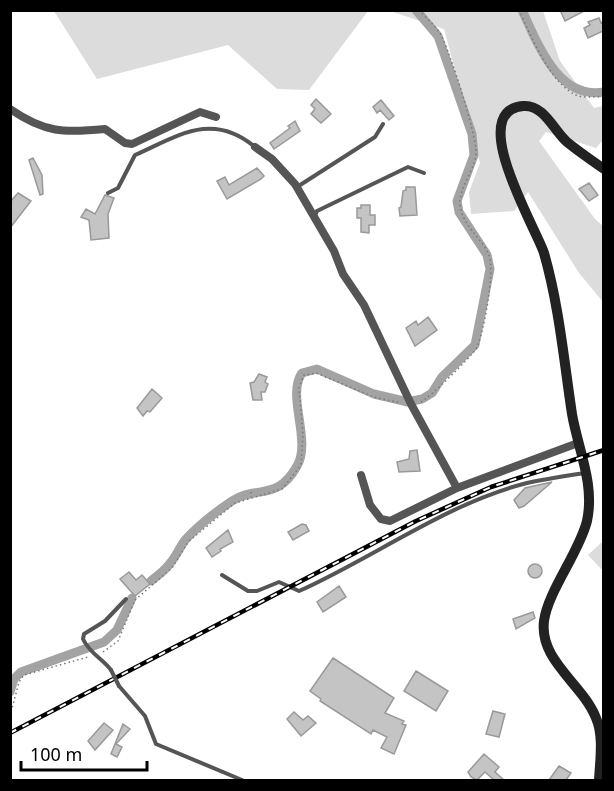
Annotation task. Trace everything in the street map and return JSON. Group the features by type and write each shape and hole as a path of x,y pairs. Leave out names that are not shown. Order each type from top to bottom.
{"street":[{"path":"599,780 598,721 589,700 556,662 547,643 544,620 587,520 589,491 578,443 544,254 521,206 502,152 501,129 504,117 515,108 525,106 539,110 565,141 603,169"},
{"path":"10,109 49,130 68,133 105,129 125,143 132,144 201,112 216,117"},
{"path":"255,147 272,159 296,188 334,250 343,274 364,305 411,404 457,488"},
{"path":"361,475 370,505 381,519 390,521 457,488 578,443"}],"lane":[{"path":"296,188 375,137 383,124"},
{"path":"108,193 118,188 135,155 199,128 219,128 245,139 255,147"},
{"path":"313,218 317,211 393,173 408,167 424,173"},
{"path":"222,574 248,591 257,591 279,582 292,591 299,591 421,528 498,493 526,483 586,473"},
{"path":"126,599 105,621 84,634 86,645 94,655 105,661 119,686 145,716 156,744 242,780"}],"path":[{"path":"10,716 19,682 24,675 110,649 117,641 135,600 172,568 189,541 235,503 282,489 301,465 303,435 298,388 304,375 316,373 374,397 411,404 423,401 434,394 445,379 477,347 492,270 489,255 461,211 460,201 477,155 474,133 440,34 419,10"},
{"path":"519,10 542,57 558,80 576,95 603,96"},
{"path":"251,492 252,498"}],"shaded area":[{"path":"54,11 368,11 309,90 277,89 228,45 97,79"},
{"path":"390,11 543,11 560,61 594,108 603,106 603,140 596,148 546,132 539,141 595,219 603,226 603,302 579,273 528,192 514,211 471,214 469,192 480,163 444,29"},
{"path":"603,541 604,571 588,555"}],"building":[{"path":"560,10 586,10 565,21"},
{"path":"599,18 601,23 603,22 603,31 588,38 584,28 590,25 588,22"},
{"path":"316,99 331,114 321,123 311,114 315,109 311,105"},
{"path":"381,100 394,116 389,120 380,110 377,113 373,107"},
{"path":"295,121 300,131 274,149 270,143 290,128 288,126"},
{"path":"33,158 42,175 43,194 40,195 29,160"},
{"path":"257,168 264,176 227,199 217,181 225,177 229,185"},
{"path":"589,183 598,195 589,201 579,189"},
{"path":"406,187 415,187 417,215 400,216 399,208"},
{"path":"18,193 31,201 10,228 10,202"},
{"path":"105,195 114,198 108,214 109,238 91,240 89,220 81,217 86,209 95,214"},
{"path":"361,205 370,205 370,215 375,215 375,225 369,225 369,233 361,232 361,218 357,218 357,208 361,208"},
{"path":"428,317 437,330 415,346 406,328 416,321 418,325"},
{"path":"259,374 267,377 265,382 268,384 265,392 261,392 262,400 253,400 250,383 254,382"},
{"path":"152,389 162,398 150,412 147,411 143,416 137,408"},
{"path":"417,450 420,471 399,472 397,462 409,459 410,451"},
{"path":"552,482 524,506 519,508 514,500 525,488"},
{"path":"302,524 306,525 309,531 293,540 288,532"},
{"path":"228,530 233,542 220,549 221,551 212,557 206,548"},
{"path":"535,564 540,566 542,571 540,576 535,578 530,576 528,571 530,566"},
{"path":"129,572 136,580 142,575 150,584 135,596 120,579"},
{"path":"339,586 346,597 323,612 317,602"},
{"path":"533,612 535,618 516,629 513,619"},
{"path":"333,658 394,698 385,713 404,721 402,724 406,725 394,754 381,748 387,737 373,730 371,734 320,701 321,699 310,691"},
{"path":"416,671 448,691 436,711 404,691"},
{"path":"493,711 505,714 499,737 486,734"},
{"path":"294,712 303,720 308,716 316,723 301,736 287,719"},
{"path":"104,723 113,730 95,750 88,741"},
{"path":"123,724 130,729 116,744 122,747 117,757 111,754"},
{"path":"484,754 499,767 495,772 504,780 494,780 485,772 477,780 471,777 468,772"},
{"path":"559,766 571,773 566,780 549,780"}],"waterway":[{"path":"412,401 422,399 432,393 442,377 475,345 490,269 487,255 459,212 457,201 474,155 472,134 438,36 416,10"},
{"path":"522,10 543,53 562,79 588,92 604,92"},
{"path":"151,581 169,565 186,539 220,509 241,496 274,489 282,484 297,466 302,444 297,393 302,373 317,369 374,394 408,402"},
{"path":"10,692 14,679 21,672 104,642 117,630 132,598"}],"railway":[{"path":"10,733 416,521 491,487 604,450"}]}
